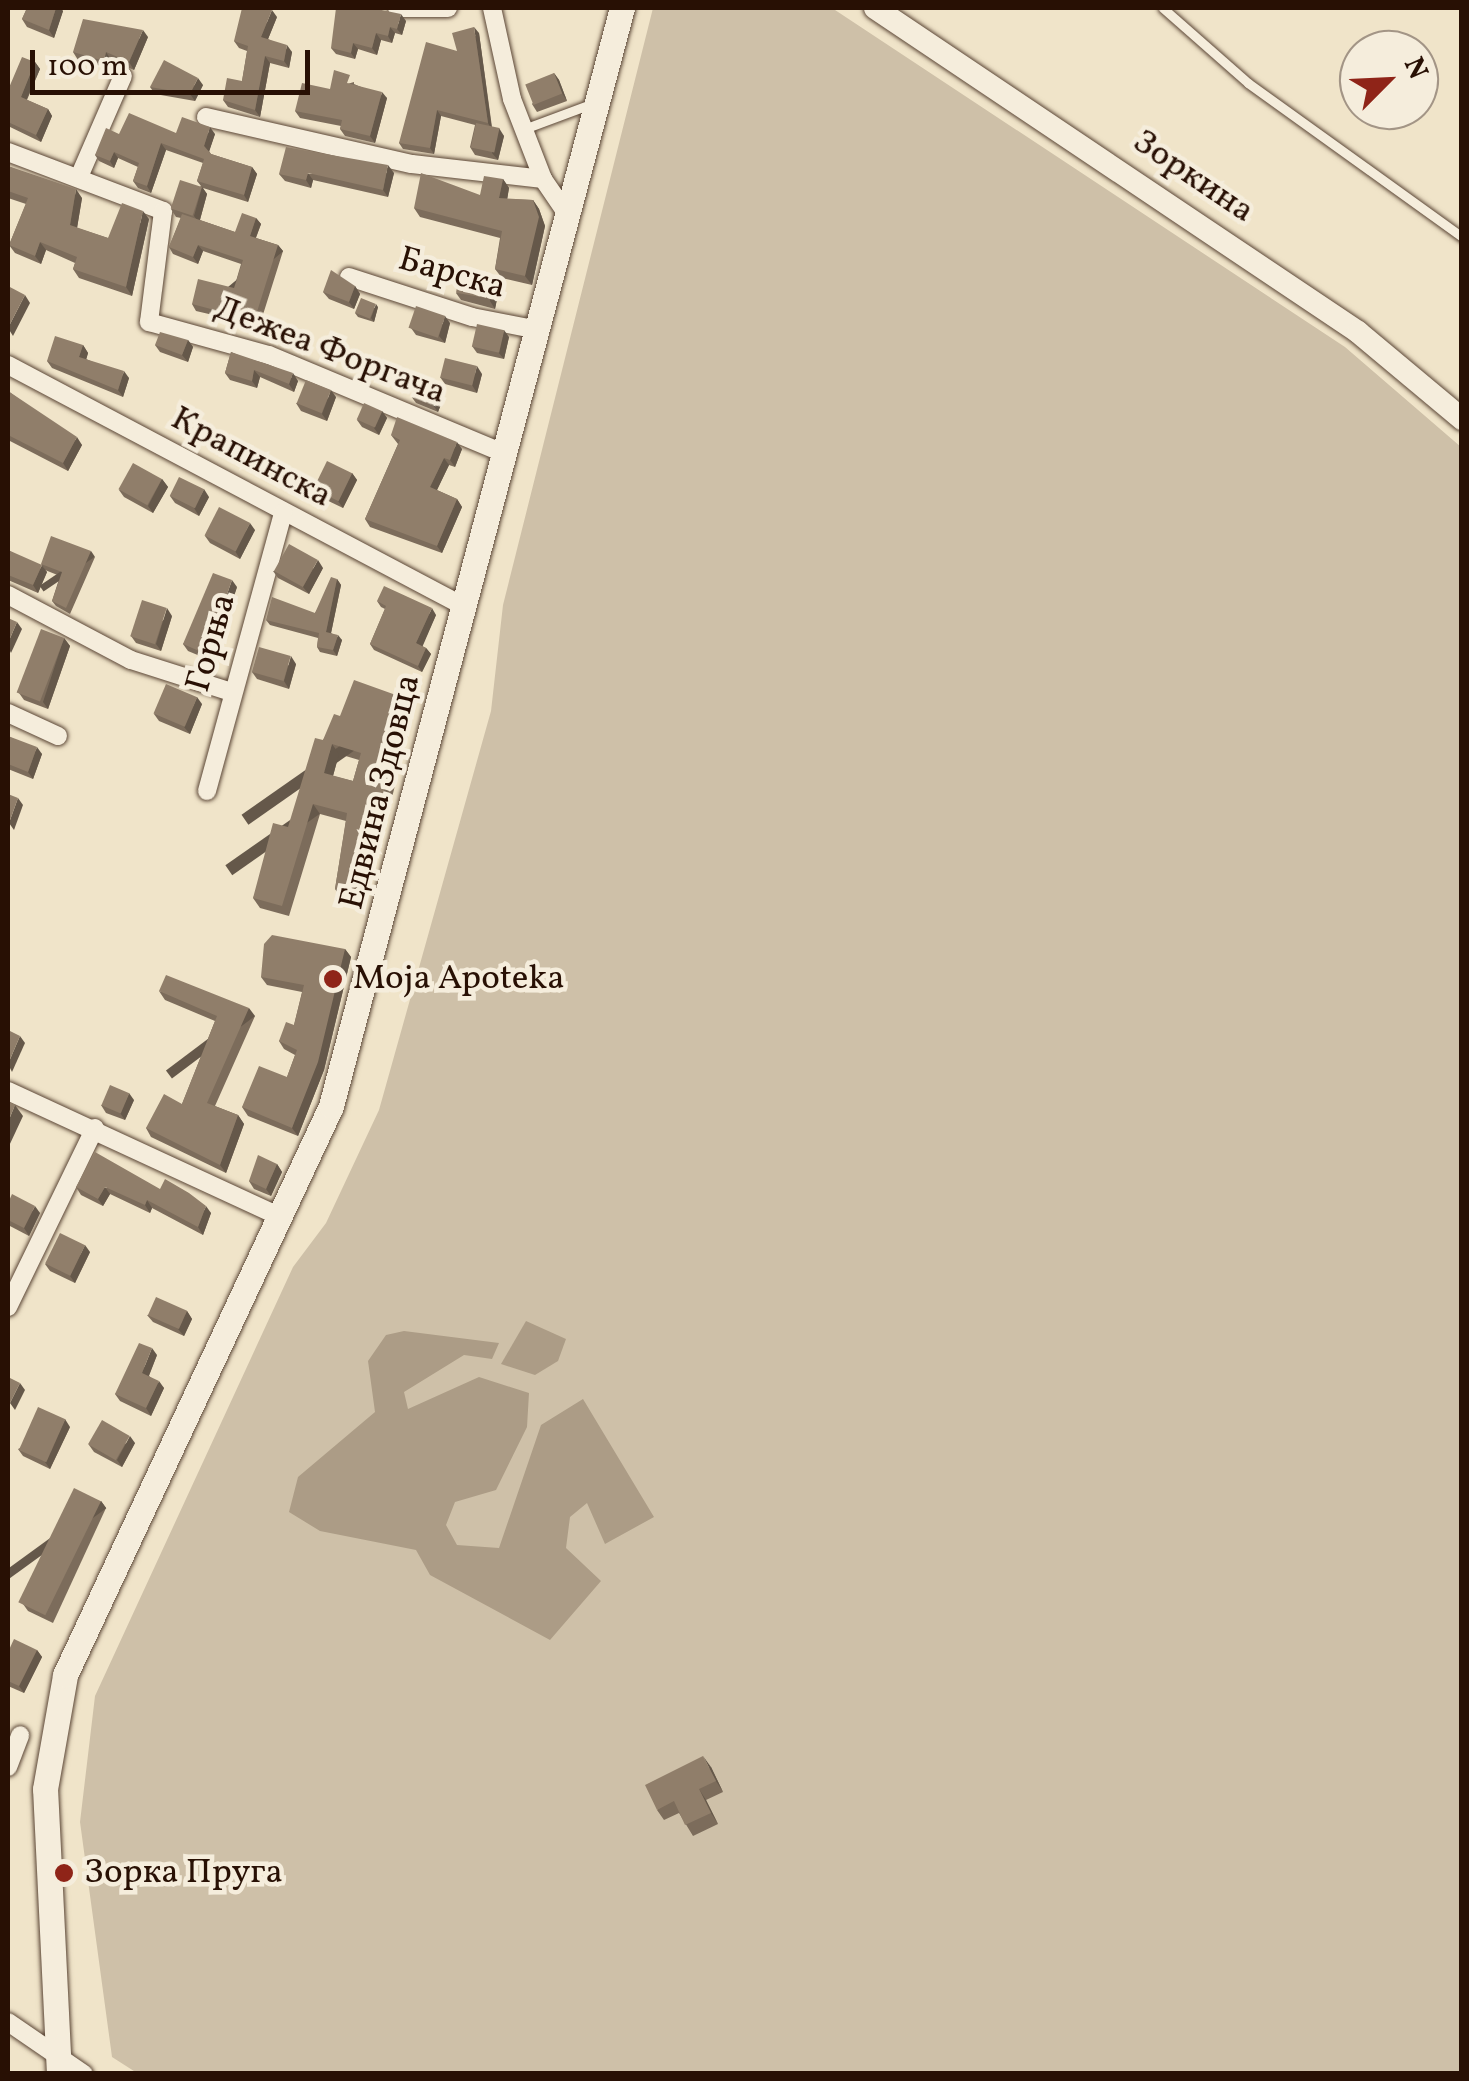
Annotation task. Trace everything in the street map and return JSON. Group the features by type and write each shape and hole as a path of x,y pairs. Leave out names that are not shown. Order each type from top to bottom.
{"main road":[{"name":"Едвина Здовца","path":"59,2065 46,1823 50,1736 74,1644 281,1217 354,1037 622,8"}],"street":[{"path":"396,8 448,8"},
{"path":"492,8 524,129 543,179 567,214"},
{"name":"Зоркина","path":"875,8 1358,332 1462,419"},
{"path":"79,177 123,76"},
{"path":"206,118 412,164 543,179"},
{"name":"Дежеа Форгача","path":"8,152 163,211 149,322 269,355 506,454"},
{"name":"Барска","path":"349,277 472,317 538,330"},
{"name":"Крапинска","path":"8,365 464,608"},
{"name":"Горња","path":"207,791 283,513"},
{"path":"8,596 131,660 231,692"},
{"path":"8,713 58,736"},
{"path":"8,1091 96,1128 281,1217"},
{"path":"8,1308 96,1128"},
{"path":"8,1767 20,1735"},
{"path":"8,2022 59,2065 84,2074"}],"lane":[{"path":"1163,8 1248,83 1462,237"},
{"path":"524,129 600,95"}],"shaded area":[{"path":"653,8 832,8 1345,347 1461,447 1461,2073 137,2073 112,2057 80,1822 95,1696 293,1267 326,1223 379,1110 491,711 503,605"},
{"path":"526,1321 566,1339 558,1361 535,1375 501,1364"},
{"path":"404,1331 499,1343 492,1359 464,1355 404,1392 408,1409 479,1377 529,1393 527,1427 496,1490 455,1502 446,1525 457,1545 499,1548 541,1425 583,1399 654,1517 605,1544 587,1503 570,1517 566,1548 601,1581 550,1640 430,1575 416,1550 320,1531 289,1512 298,1477 375,1412 368,1361 386,1335"}],"building":[{"path":"27,8 56,8 49,30 22,19"},
{"path":"242,8 272,10 261,37 287,45 284,61 265,56 255,110 223,100 227,78 242,81 248,46 234,41"},
{"path":"336,8 372,8 401,14 397,29 390,27 388,36 376,33 372,48 353,43 351,53 331,48"},
{"path":"83,19 143,30 129,62 106,52 104,61 73,52"},
{"path":"474,27 488,123 437,110 430,148 399,143 426,42 457,51 452,33"},
{"path":"22,57 35,62 21,97 48,109 36,135 8,122 8,90"},
{"path":"164,60 198,78 190,94 150,87"},
{"path":"334,70 350,75 347,83 382,92 370,136 340,129 342,120 295,111 302,83 330,89"},
{"path":"554,73 562,93 533,105 525,85"},
{"path":"129,113 176,133 182,117 210,127 204,146 211,154 252,167 244,195 197,181 204,159 161,143 147,186 133,181 139,163 114,152 110,161 95,155 106,128 119,134"},
{"path":"476,123 499,128 494,152 471,147"},
{"path":"286,147 388,165 383,190 308,173 306,180 279,174"},
{"path":"8,166 76,189 70,225 108,238 122,203 143,211 126,287 73,269 77,257 40,242 35,256 9,245 28,198 8,191"},
{"path":"421,173 480,195 484,176 503,179 499,198 533,200 539,217 525,276 495,269 502,231 414,208"},
{"path":"180,180 202,187 193,216 171,209"},
{"path":"242,213 256,218 250,236 278,245 256,315 223,305 222,312 192,304 198,279 234,288 243,260 198,245 193,257 169,247 182,214 235,232"},
{"path":"331,270 355,286 349,302 323,292"},
{"path":"460,270 494,276 490,299 456,293"},
{"path":"8,286 25,295 8,328"},
{"path":"361,298 376,304 370,319 355,313"},
{"path":"416,306 445,316 438,338 409,328"},
{"path":"477,324 504,330 499,353 472,346"},
{"path":"160,332 188,340 182,355 155,345"},
{"path":"55,336 83,345 79,357 124,371 118,390 47,361"},
{"path":"231,352 293,373 289,384 254,370 252,381 225,373"},
{"path":"445,358 477,366 472,385 440,377"},
{"path":"306,380 331,390 322,413 297,403"},
{"path":"416,384 438,392 433,404 412,396"},
{"path":"8,391 77,437 63,463 8,435"},
{"path":"364,403 382,411 375,428 357,419"},
{"path":"397,417 457,442 450,460 444,458 430,487 457,499 437,546 365,519 400,440 391,435"},
{"path":"327,461 352,473 339,501 313,489"},
{"path":"133,463 162,479 147,505 118,489"},
{"path":"179,477 204,489 195,508 170,496"},
{"path":"219,507 250,523 236,551 204,536"},
{"path":"51,536 91,551 66,608 52,601 62,572 41,564"},
{"path":"289,544 318,560 303,587 274,571"},
{"path":"8,550 42,565 33,585 8,575"},
{"path":"213,573 232,580 206,654 183,644"},
{"path":"331,577 337,579 326,632 338,635 333,650 317,647 319,633 266,620 272,597 315,613"},
{"path":"384,586 432,608 416,643 426,648 418,666 370,644 386,606 377,601"},
{"path":"142,600 167,608 155,644 130,636"},
{"path":"8,618 17,622 8,643"},
{"path":"41,629 64,638 40,701 17,692"},
{"path":"259,647 291,656 284,681 252,672"},
{"path":"354,680 407,699 358,895 335,889 347,813 313,804 282,906 253,898 273,823 288,827 315,738 323,740 334,714 340,716","holes":["332,744 361,753 353,781 324,773"]},
{"path":"166,684 197,697 185,727 153,713"},
{"path":"8,736 37,747 28,772 8,764"},
{"path":"8,794 18,798 9,823 8,822"},
{"path":"272,935 345,949 318,1062 292,1128 242,1107 259,1066 287,1077 297,1050 279,1041 286,1022 294,1025 304,985 261,977 264,944"},
{"path":"166,975 249,1008 207,1103 238,1115 220,1165 146,1128 164,1094 182,1104 217,1016 159,991"},
{"path":"8,1030 20,1036 8,1064"},
{"path":"110,1085 129,1093 121,1113 101,1105"},
{"path":"8,1102 15,1105 8,1122"},
{"path":"95,1152 160,1189 165,1179 189,1193 206,1206 198,1227 147,1200 145,1205 105,1187 98,1199 76,1187"},
{"path":"258,1155 277,1164 266,1189 249,1181"},
{"path":"12,1194 35,1206 24,1228 8,1220"},
{"path":"60,1233 85,1245 70,1276 45,1264"},
{"path":"156,1297 187,1311 179,1329 148,1315"},
{"path":"139,1343 152,1348 142,1373 159,1381 146,1408 115,1394"},
{"path":"8,1377 20,1383 10,1403 8,1401"},
{"path":"38,1407 65,1419 46,1462 19,1450"},
{"path":"102,1420 130,1436 116,1460 88,1444"},
{"path":"74,1488 101,1501 45,1615 18,1602"},
{"path":"14,1639 37,1650 19,1686 8,1681 8,1652"},
{"path":"703,1756 716,1781 699,1789 711,1813 685,1825 674,1801 657,1810 645,1785"}],"place":[{"name":"Moja Apoteka","path":"333,979"},
{"name":"Зорка Пруга","path":"64,1873"}]}
